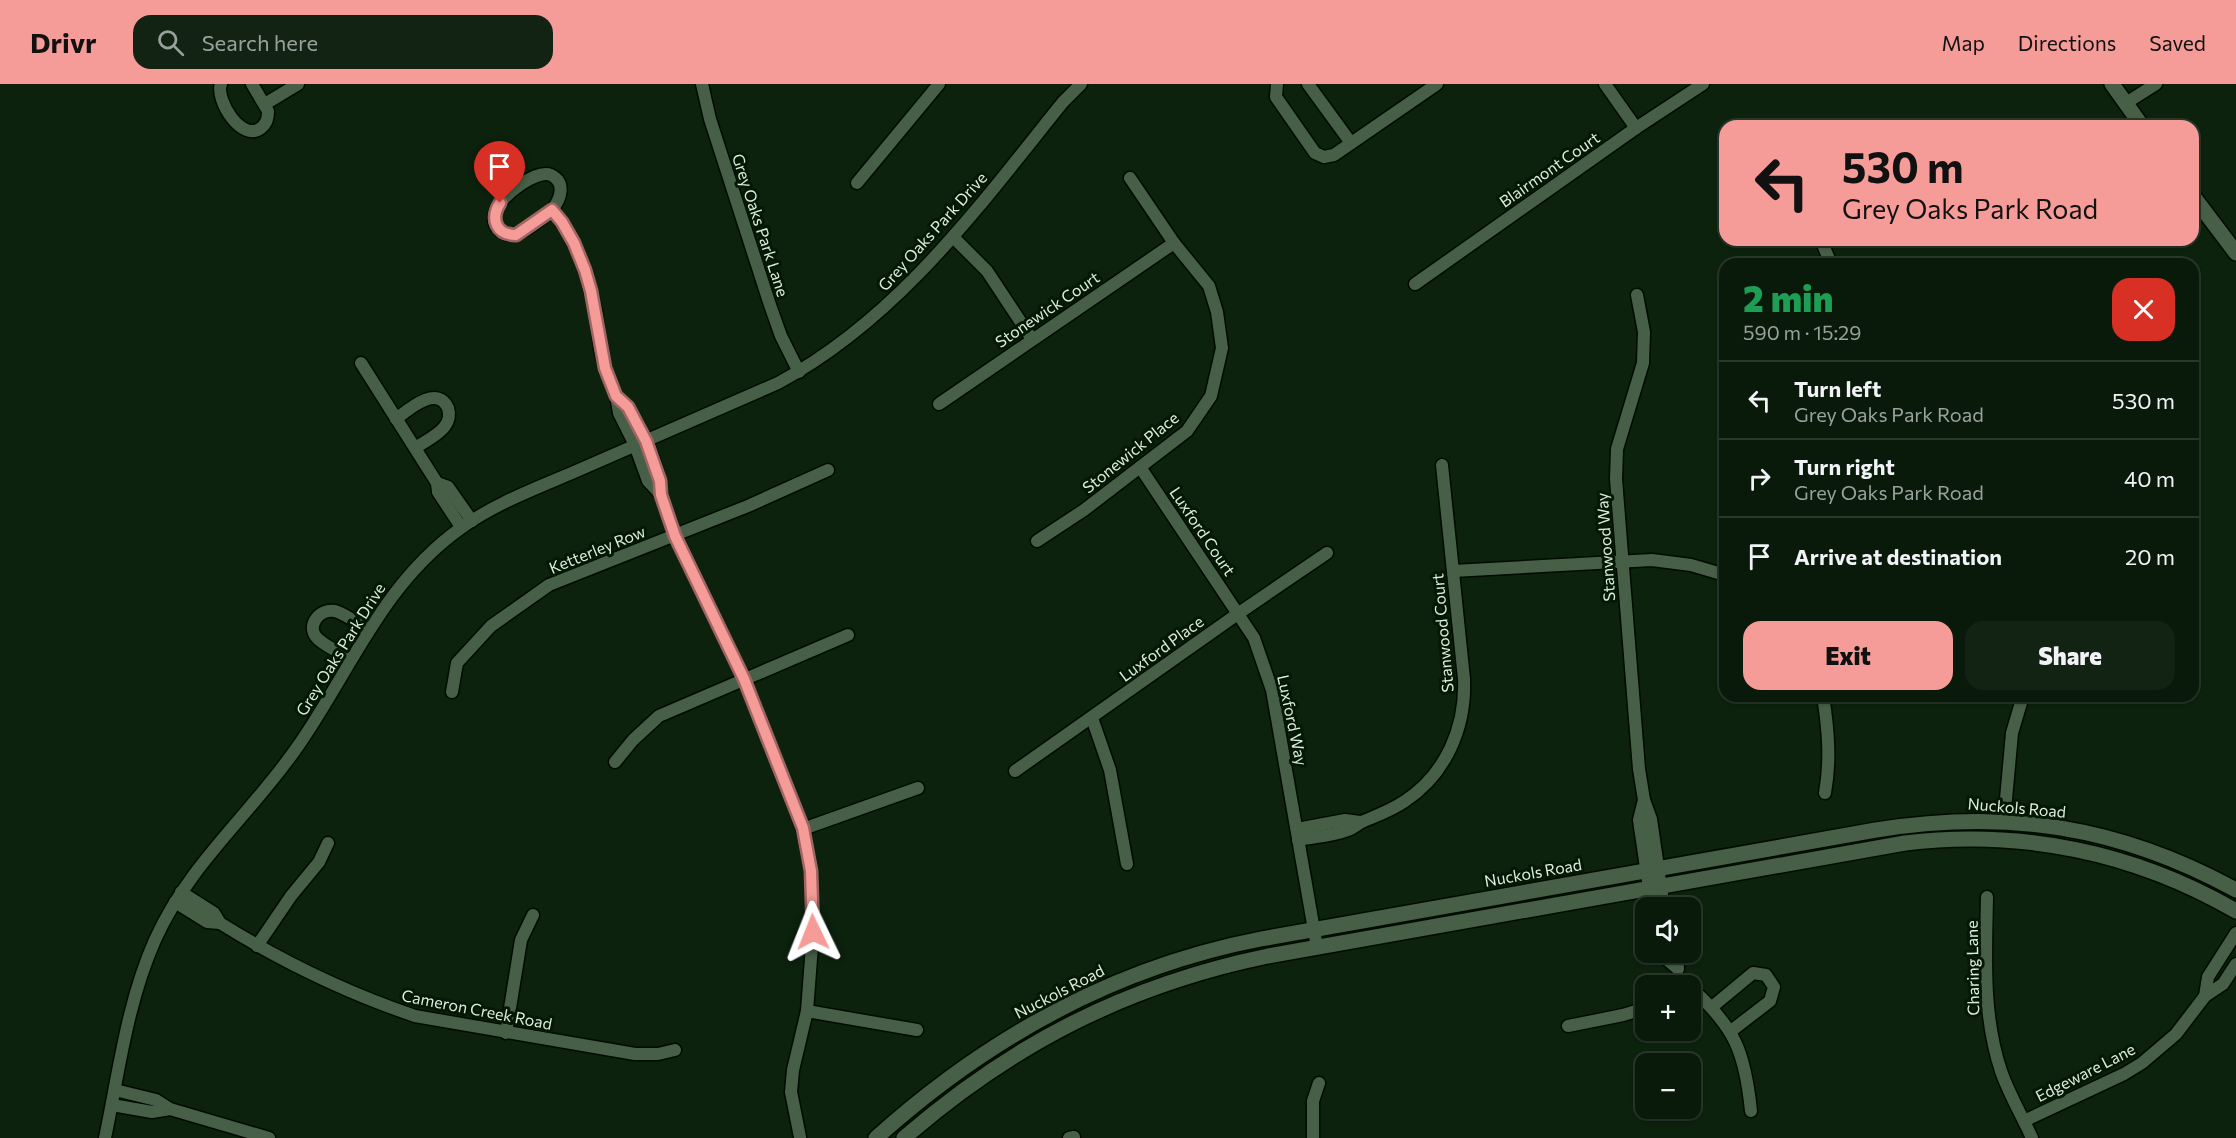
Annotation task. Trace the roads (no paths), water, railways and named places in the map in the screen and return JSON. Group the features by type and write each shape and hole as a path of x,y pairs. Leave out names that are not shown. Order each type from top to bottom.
{"main road":[{"path":"2112,84 2138,120"},
{"path":"2199,204 2236,253"},
{"name":"Nuckols Road","path":"876,1138 925,1095 952,1075 1008,1038 1064,1006 1144,970 1240,943 1314,929 1916,823 1950,820 2004,821 2060,828 2126,842 2187,865 2236,891"},
{"name":"Nuckols Road","path":"904,1138 936,1110 1019,1052 1121,999 1211,969 1317,947 1905,843 1961,838 2000,839 2068,847 2133,864 2182,883 2236,911"}],"street":[{"path":"220,84 221,98 237,124 247,131 259,130 267,122 266,104 252,84"},
{"path":"266,104 298,84"},
{"name":"Grey Oaks Park Lane","path":"702,84 710,119 770,305 781,336 799,372"},
{"path":"856,183 939,84"},
{"name":"Grey Oaks Park Drive","path":"105,1138 134,998 156,938 178,897 299,746 368,630 400,585 432,552 466,524 508,500 778,383 799,372 844,341 915,279 953,237 1063,102 1082,84"},
{"path":"1277,84 1276,97 1315,153 1329,157 1437,84"},
{"path":"1308,84 1351,143"},
{"path":"1605,84 1636,128"},
{"name":"Blairmont Court","path":"1415,284 1636,128 1703,84"},
{"path":"2126,103 2156,84"},
{"path":"547,173 555,177 560,184 561,193 552,210 516,235 502,231 496,226 494,219 495,211 500,203 532,176 539,174 547,173"},
{"name":"Stonewick Place","path":"1037,541 1084,510 1187,430 1211,396 1222,348 1217,312 1209,286 1174,243 1130,178"},
{"path":"552,210 574,243 585,270 594,302 605,368 616,396 628,407 640,443 660,481 661,495 675,536 744,679 803,828 811,871 813,932 807,1011 793,1070 791,1092 800,1138"},
{"path":"953,237 987,271 1032,339"},
{"name":"Stonewick Court","path":"939,404 1174,243"},
{"name":"Stanwood Way","path":"1637,295 1644,332 1643,363 1621,434 1616,463 1639,769 1644,800 1651,819 1652,869 1655,887"},
{"path":"361,363 437,483 448,487 466,524"},
{"path":"396,419 429,398 436,398 448,409 449,418 445,426 415,448"},
{"name":"Stanwood Court","path":"1297,834 1345,820 1360,822 1388,811 1418,792 1442,764 1459,728 1463,709 1464,679 1442,465"},
{"name":"Luxford Court","path":"1140,467 1239,613"},
{"name":"Ketterley Row","path":"452,692 458,663 491,626 549,585 675,536 828,470"},
{"name":"Luxford Place","path":"1016,771 1328,553"},
{"path":"1453,571 1669,560 1719,573"},
{"path":"351,659 318,639 314,634 315,619 320,613 335,611 368,630"},
{"name":"Luxford Way","path":"1239,613 1254,638 1272,690 1297,834 1309,860 1317,947"},
{"path":"615,762 633,740 659,716 848,635"},
{"path":"1824,702 1828,744 1825,793"},
{"path":"2004,821 2012,733 2022,702"},
{"path":"1092,718 1110,770 1127,864"},
{"path":"803,828 918,788"},
{"path":"258,946 291,896 319,862 328,843"},
{"path":"1654,897 1655,887"},
{"path":"1655,887 1659,897"},
{"name":"Cameron Creek Road","path":"178,897 214,913 220,923 258,946 387,1007 415,1016 635,1054 675,1050"},
{"name":"Charing Lane","path":"1987,897 1986,989 1989,1021 2001,1070 2032,1138"},
{"path":"506,1033 521,940 533,915"},
{"name":"Edgeware Lane","path":"2205,996 2208,977 2236,933"},
{"path":"1671,963 1682,975"},
{"path":"1678,963 1678,969"},
{"name":"Edgeware Lane","path":"2024,1121 2124,1074 2142,1063 2176,1034 2205,996 2223,984 2236,964"},
{"path":"1712,1007 1753,973 1766,975 1774,987 1770,1001 1731,1031"},
{"path":"1701,997 1712,1007 1731,1031 1740,1050 1752,1111"},
{"path":"807,1011 917,1030"},
{"path":"1568,1026 1635,1011"},
{"path":"1313,1138 1313,1101 1320,1083"},
{"path":"115,1090 156,1100 170,1109 269,1138"},
{"path":"112,1105 152,1112 170,1109"}]}
